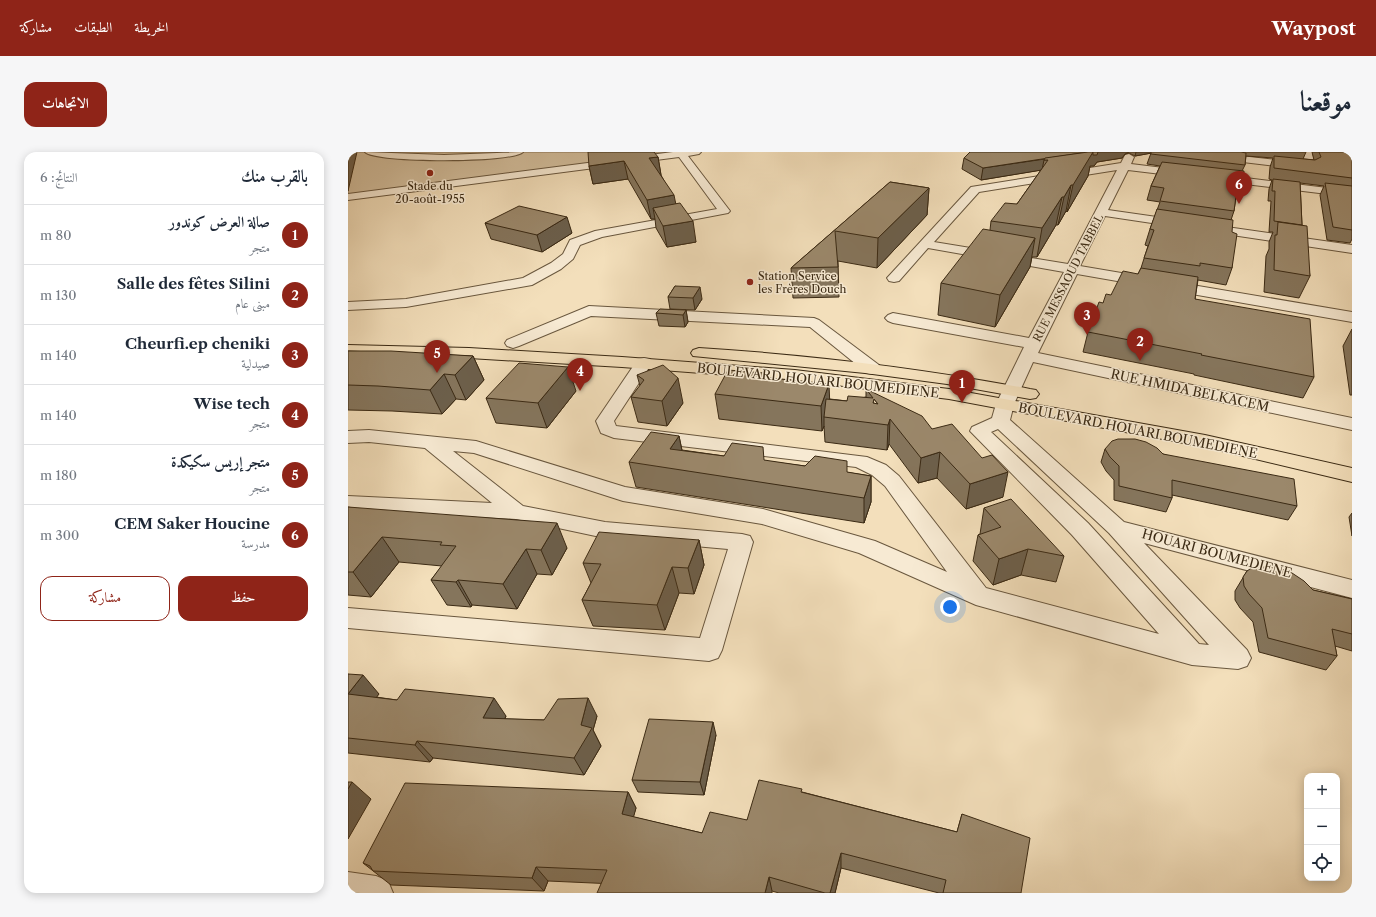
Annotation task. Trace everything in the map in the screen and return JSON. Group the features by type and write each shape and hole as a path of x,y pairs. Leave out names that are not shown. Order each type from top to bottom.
{"highway":[{"name":"BOULEVARD HOUARI BOUMEDIENE","path":"348,337 513,343 765,357 873,368 965,381 1006,405 1352,460"},
{"name":"BOULEVARD HOUARI BOUMEDIENE","path":"348,350 469,353 644,363 795,376 949,394 1205,441 1352,475"}],"street":[{"path":"370,152 398,157 441,159 518,152"},
{"path":"348,197 697,152"},
{"name":"RUE MESSAOUD TABBEL","path":"1006,405 1031,350 1131,152"},
{"path":"1210,152 1209,155 1310,167 1307,152"},
{"path":"348,306 406,303 527,282 556,266 568,256 575,243 599,234 724,211 682,154"},
{"path":"894,278 975,189 1124,166 1352,194"},
{"path":"1101,212 1352,249"},
{"path":"925,244 1352,317"},
{"path":"513,343 589,311 814,323 873,368"},
{"name":"RUE HMIDA BELKACEM","path":"893,318 1352,424"},
{"path":"644,363 605,421 608,430 614,432 860,461 879,470 892,481 978,595"},
{"path":"348,436 369,436 476,447 623,494 763,517 867,547 978,595 1192,654 1238,658 1116,527 1006,405 979,431 1080,529 1192,654"},
{"path":"430,442 516,512"},
{"path":"348,502 516,512 605,530 742,542 709,650 348,618"},
{"name":"HOUARI BOUMEDIENE","path":"1080,529 1116,527 1352,589"},
{"path":"348,889 376,893"}],"shaded area":[{"name":"Stade du 20-août-1955","path":"348,152 675,152 348,195"}],"building":[{"path":"588,152 654,152 658,157 649,158 674,195 647,200 624,161 589,166"},
{"path":"970,152 1088,152 983,168 964,158"},
{"path":"1093,152 1073,185 1071,185 1064,197 1062,197 1042,228 991,221 1005,203 1017,204 1048,160 1044,160 1045,158"},
{"path":"1093,152 1098,152 1097,155 1093,155"},
{"path":"1151,152 1246,153 1245,165 1151,154"},
{"path":"1319,152 1352,152 1352,178 1274,168 1274,156 1315,160 1321,157"},
{"path":"1162,162 1244,171 1243,183 1238,182 1234,211 1160,201 1164,188 1151,186"},
{"path":"1273,179 1300,182 1302,225 1274,221 1275,191 1272,191"},
{"path":"890,182 929,188 878,238 835,231 838,267 791,268"},
{"path":"1325,183 1352,186 1352,230 1333,227"},
{"path":"680,203 693,221 663,226 653,208"},
{"path":"519,206 567,217 537,235 485,223"},
{"path":"1157,209 1233,220 1232,232 1237,234 1232,268 1200,263 1200,266 1144,258 1154,230 1150,229"},
{"path":"1278,222 1307,226 1310,276 1274,270 1275,235 1277,235"},
{"path":"983,229 1035,238 1000,295 941,283"},
{"path":"1141,268 1198,277 1195,299 1310,319 1314,377 1088,332 1099,302 1103,303 1106,294 1111,295 1123,271 1138,274"},
{"path":"675,286 700,287 693,298 668,297"},
{"path":"660,309 686,310 683,315 656,313"},
{"path":"348,351 391,351 473,356 455,375 444,374 430,390 348,385"},
{"path":"519,363 568,367 538,403 486,398"},
{"path":"663,365 678,378 662,401 631,397 644,380 637,375"},
{"path":"728,370 764,373 762,377 829,384 821,406 715,394"},
{"path":"866,389 922,416 932,429 952,424 982,458 992,455 1008,472 970,484 940,452 921,458 890,419 888,425 824,417 826,399 847,401 848,396 873,398","holes":["874,399 878,404 873,403"]},
{"path":"651,432 679,436 670,449 724,456 732,443 763,447 764,460 805,466 815,456 847,461 847,472 871,476 864,498 629,462"},
{"path":"1118,439 1135,439 1146,442 1157,448 1163,454 1294,479 1297,506 1172,480 1172,498 1119,486 1119,466 1110,457 1105,449 1112,441"},
{"path":"1011,499 1064,556 1028,549 999,559 978,535 1001,527 984,508"},
{"path":"348,507 557,523 541,550 526,549 503,584 458,580 456,582 431,580 456,546 440,545 442,542 382,537 353,572 348,572"},
{"path":"599,532 699,540 688,568 672,567 657,605 582,600 601,564 583,563"},
{"path":"1253,567 1274,567 1289,571 1304,581 1313,590 1352,599 1352,634 1332,629 1337,656 1268,638 1262,608 1244,586 1243,577 1247,571"},
{"path":"348,674 363,675 348,694"},
{"path":"405,689 494,698 483,718 544,720 558,699 588,698 581,725 592,728 574,758 417,741 415,745 348,738 348,694 397,700"},
{"path":"649,719 713,722 700,782 632,780"},
{"path":"759,780 802,789 801,792 957,832 962,814 1030,838 1021,893 943,893 946,880 841,853 830,893 825,893 769,877 765,893 597,893 607,870 536,867 532,878 373,871 370,866 363,863 405,783 628,792 622,814 702,833 710,812 747,820"},
{"path":"348,782 352,782 348,789"}],"place":[{"name":"Stade du 20-août-1955","path":"430,173"},
{"name":"CEM Saker Houcine","path":"1239,204"},
{"name":"Station Service les Frères Douch","path":"750,282"},
{"name":"Cheurfi.ep cheniki","path":"1087,335"},
{"name":"Salle des fêtes Silini","path":"1140,361"},
{"name":"متجر إريس سكيكدة","path":"437,373"},
{"name":"Wise tech","path":"580,391"},
{"name":"صالة العرض كوندور","path":"962,403"}]}
